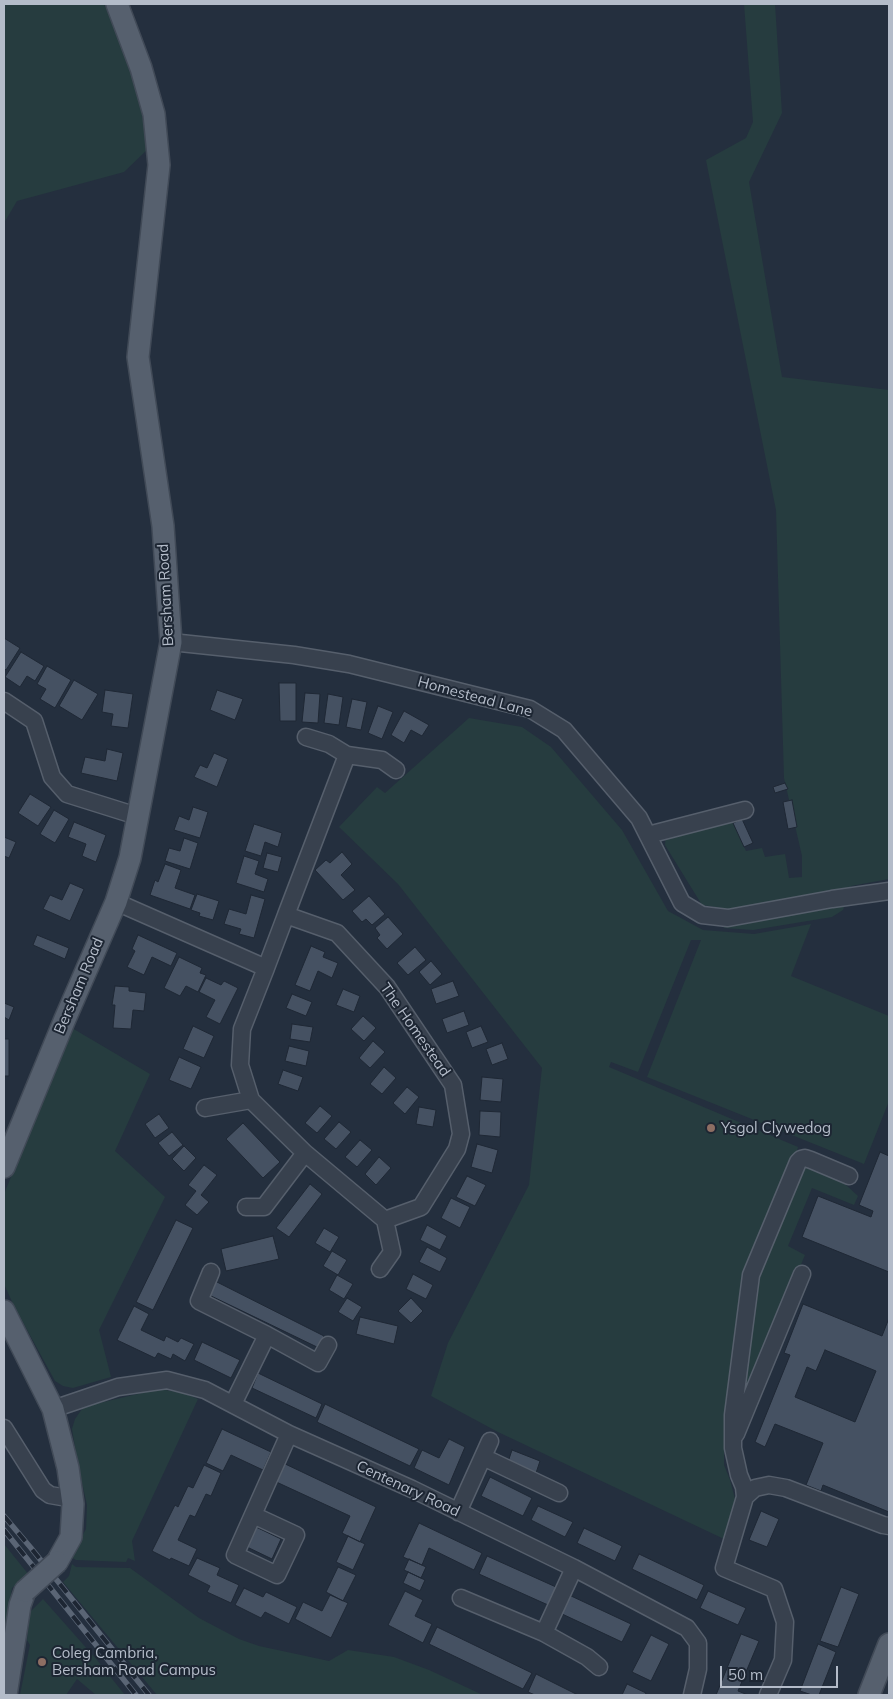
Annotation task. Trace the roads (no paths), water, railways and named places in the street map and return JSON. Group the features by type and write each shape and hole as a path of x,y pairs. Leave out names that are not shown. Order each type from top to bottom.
{"main road":[{"name":"Bersham Road","path":"4,1167 116,902 130,858 162,698 171,642 162,526 138,357 159,165 154,114 141,68 117,4"},
{"path":"4,1311 53,1409 68,1468 73,1499 71,1537 57,1562 25,1591 20,1605 6,1695"},
{"path":"869,1695 889,1644"}],"street":[{"name":"Homestead Lane","path":"171,642 294,655 349,664 530,709 564,730 639,818 682,902 702,915 728,918 832,899 889,891"},
{"path":"4,701 34,722 52,777 67,794 137,816"},
{"path":"306,737 329,744 347,755 382,760 396,770"},
{"path":"347,755 242,1029 240,1065 251,1100 305,1153 385,1220 392,1252 380,1269"},
{"path":"648,835 745,810"},
{"path":"116,902 266,968"},
{"name":"The Homestead","path":"286,915 337,933 387,987 453,1084 461,1134 457,1149 421,1207 385,1220"},
{"path":"205,1108 251,1100"},
{"path":"246,1207 264,1208 305,1153"},
{"path":"768,1695 783,1660 785,1622 774,1589 724,1568 745,1497 732,1443 733,1415 750,1275 798,1162 804,1158 849,1176"},
{"path":"211,1272 199,1302 267,1335 318,1363 328,1346"},
{"path":"732,1443 802,1274"},
{"path":"233,1404 267,1335"},
{"name":"Centenary Road","path":"53,1409 118,1387 167,1380 205,1390 289,1434 412,1489 574,1568 687,1628 698,1643 698,1669 692,1695"},
{"path":"4,1428 43,1490 50,1495 73,1499"},
{"path":"254,1515 289,1434"},
{"path":"458,1512 490,1441"},
{"path":"483,1456 559,1493"},
{"path":"745,1497 755,1488 769,1485 786,1488 889,1526"},
{"path":"544,1633 574,1568"},
{"path":"461,1598 544,1633 588,1657 599,1667"}],"railway":[{"path":"4,1516 149,1695"},
{"path":"4,1530 136,1695"}],"place":[{"name":"Ysgol Clywedog","path":"711,1128"},
{"name":"Coleg Cambria, Bersham Road Campus","path":"42,1662"}]}
